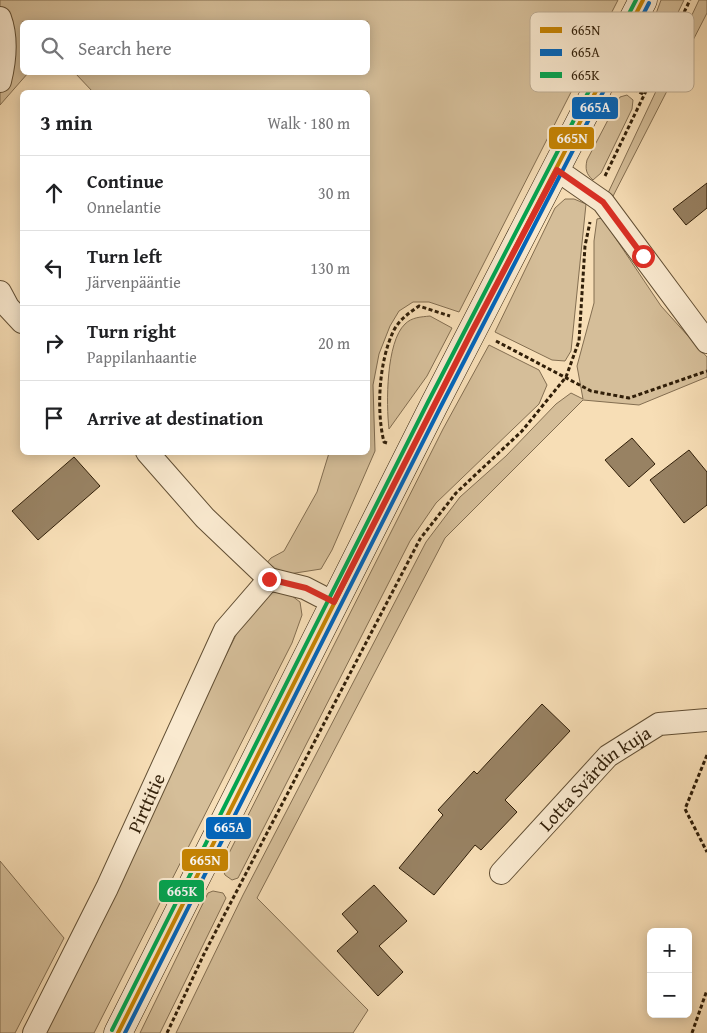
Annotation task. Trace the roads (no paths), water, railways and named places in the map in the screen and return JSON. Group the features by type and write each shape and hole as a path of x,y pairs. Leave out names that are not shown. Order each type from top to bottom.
{"main road":[{"path":"637,12 643,0"},
{"path":"118,1033 409,454 596,92"}],"street":[{"path":"0,18 4,30 3,70 0,81"},
{"path":"557,170 603,202 707,342"},
{"path":"0,292 8,306 20,320"},
{"path":"149,455 205,518 269,579 306,588 334,602"},
{"name":"Pirttitie","path":"34,1033 107,888 225,630 269,579"},
{"name":"Lotta Svärdin kuja","path":"501,873 608,756 659,724 707,720"}]}
